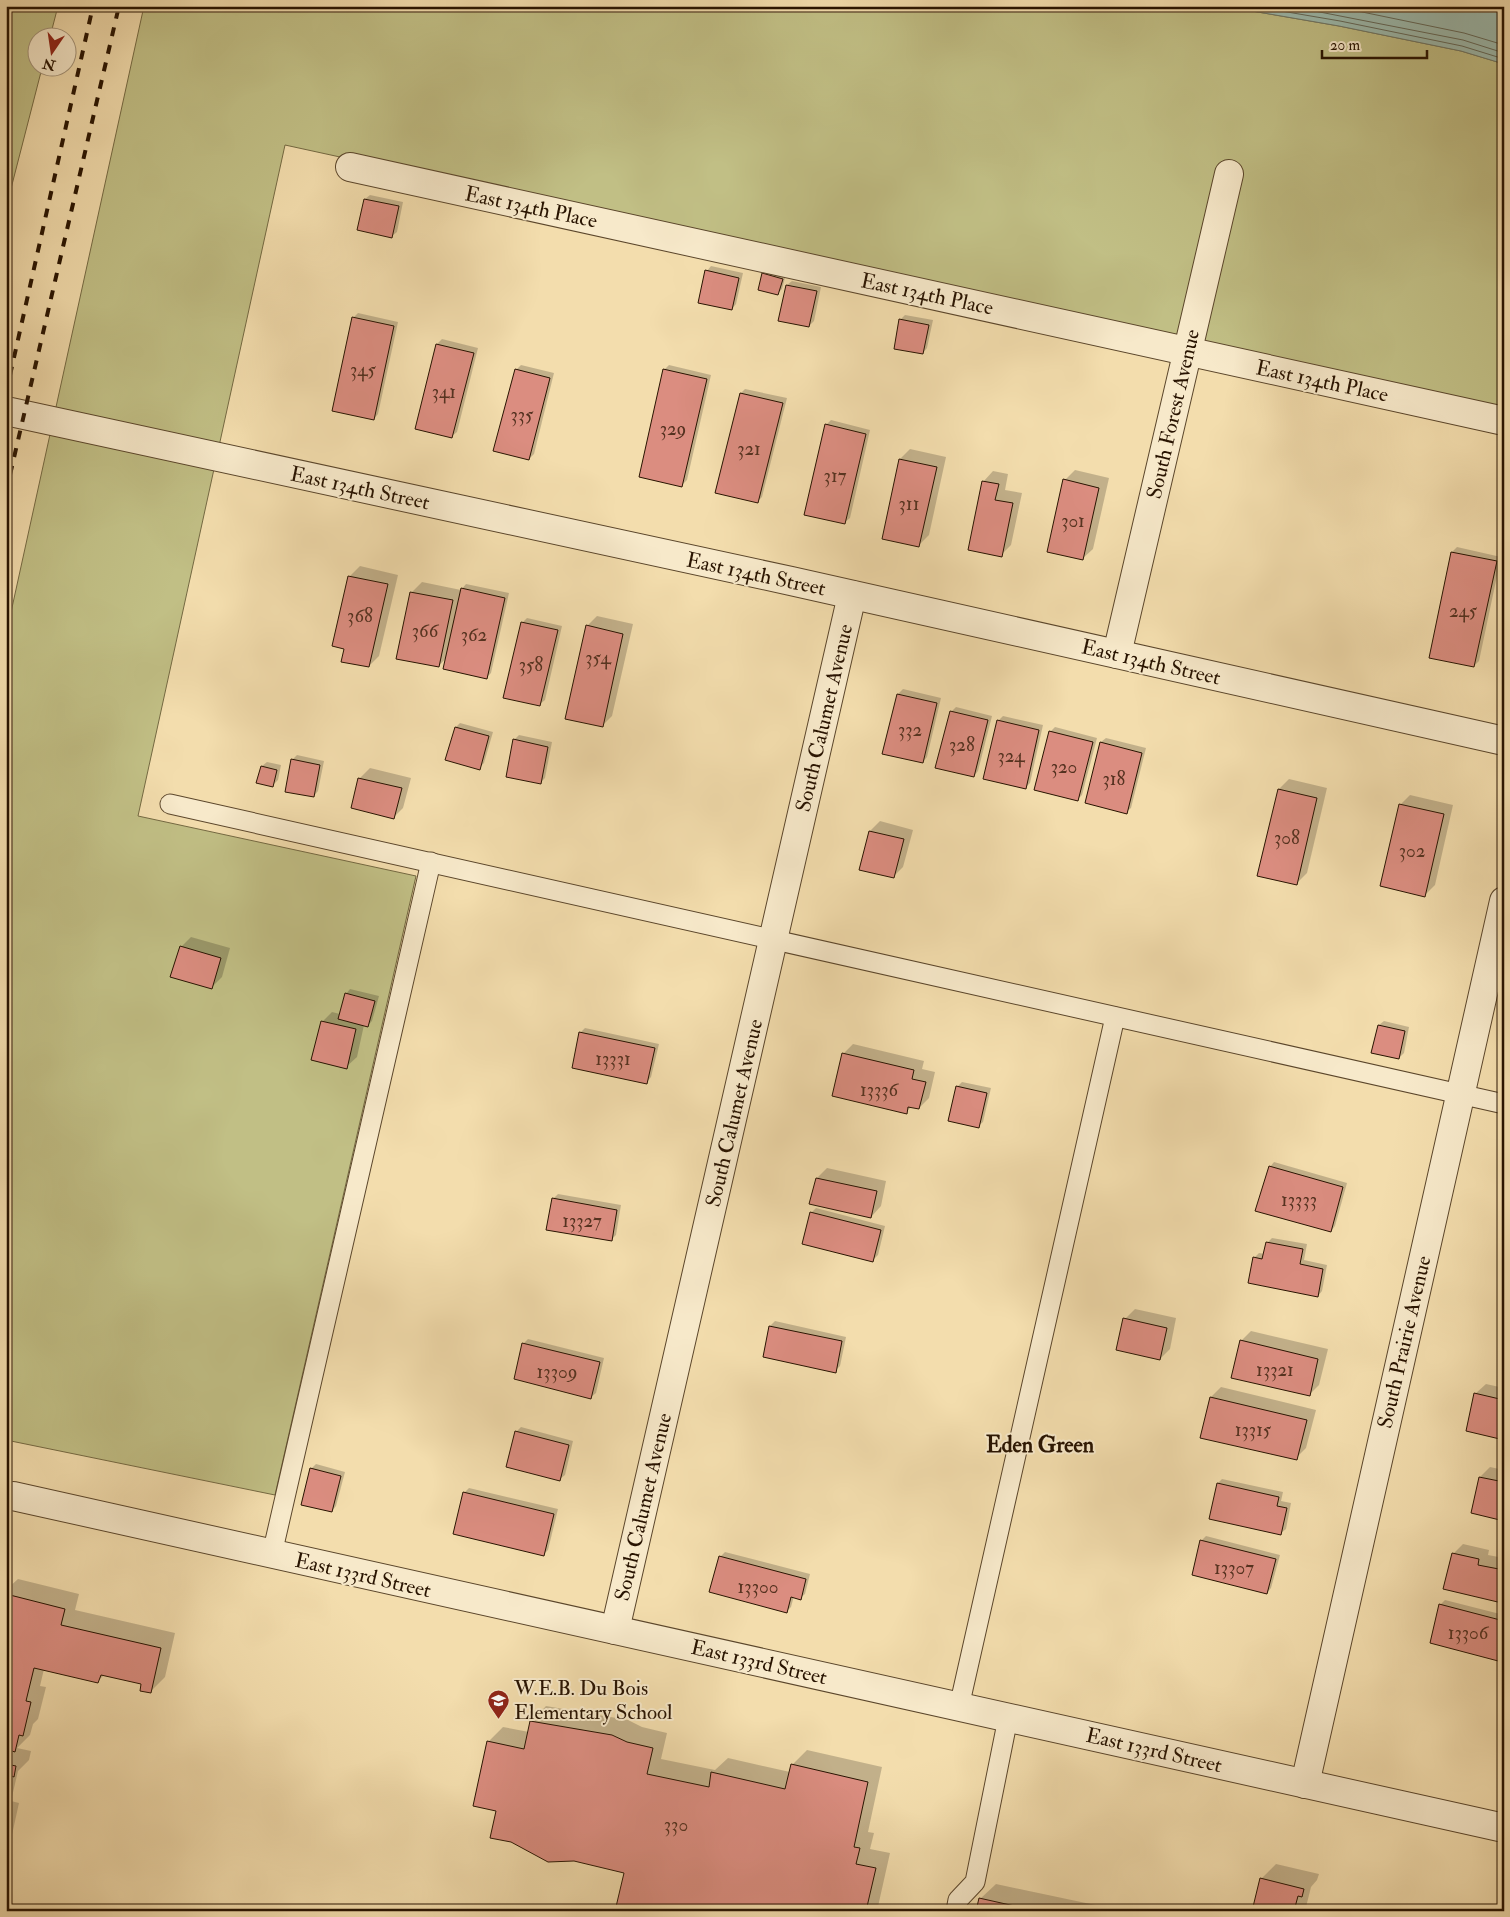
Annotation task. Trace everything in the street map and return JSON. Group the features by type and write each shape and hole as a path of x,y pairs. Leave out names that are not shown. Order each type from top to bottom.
{"street":[{"name":"East 134th Place","path":"350,167 1504,421"},
{"name":"South Forest Avenue","path":"1117,654 1229,174"},
{"name":"East 134th Street","path":"6,411 852,594 1504,741"},
{"name":"South Calumet Avenue","path":"615,1630 852,594"},
{"name":"South Prairie Avenue","path":"1306,1784 1504,900"},
{"name":"East 133rd Street","path":"13,1496 1504,1828"}],"lane":[{"path":"170,804 1504,1104"},
{"path":"272,1554 431,862"},
{"path":"959,1707 1115,1017"},
{"path":"956,1911 958,1900 975,1882 1008,1718"}],"shaded area":[{"path":"6,6 58,6 52,28 28,28 28,78 39,78 6,208"},
{"path":"144,6 1223,6 1339,26 1461,51 1504,64 1504,411 285,145 138,816 416,876 275,1495 6,1440 6,635"}],"water":[{"path":"1223,6 1504,6 1504,64 1461,51 1339,26"}],"building":[{"path":"364,199 399,206 392,238 357,230"},
{"path":"705,270 739,278 732,310 698,303"},
{"path":"762,273 783,279 778,295 758,290"},
{"path":"786,285 817,291 809,327 778,321"},
{"path":"352,317 394,326 374,420 332,411"},
{"path":"899,319 929,325 923,354 894,349"},
{"path":"436,344 474,353 452,438 415,429"},
{"path":"515,369 550,378 529,460 493,451"},
{"path":"663,369 707,379 682,487 639,477"},
{"path":"740,393 783,403 758,503 715,493"},
{"path":"825,424 866,434 845,524 804,515"},
{"path":"899,459 937,467 919,547 882,539"},
{"path":"1063,479 1099,488 1083,560 1047,552"},
{"path":"982,481 999,484 995,500 1013,503 1002,557 968,550"},
{"path":"1451,552 1497,561 1474,667 1429,658"},
{"path":"348,576 388,584 369,667 341,662 344,649 332,646"},
{"path":"461,588 505,598 487,679 443,669"},
{"path":"410,592 453,600 439,667 396,659"},
{"path":"521,622 558,630 540,706 503,698"},
{"path":"586,625 623,634 603,727 565,719"},
{"path":"897,694 937,703 923,763 882,754"},
{"path":"950,711 988,720 974,777 935,768"},
{"path":"997,720 1039,730 1026,789 983,779"},
{"path":"455,727 489,736 480,770 445,760"},
{"path":"1049,731 1093,742 1078,801 1034,790"},
{"path":"513,739 548,747 541,784 506,777"},
{"path":"1100,742 1142,753 1127,814 1085,803"},
{"path":"291,759 320,765 314,797 285,792"},
{"path":"261,766 277,770 273,787 256,783"},
{"path":"358,778 402,788 394,819 351,808"},
{"path":"1278,789 1317,798 1297,885 1257,876"},
{"path":"1399,804 1444,814 1425,897 1380,886"},
{"path":"869,831 904,839 894,878 859,870"},
{"path":"180,946 221,958 212,989 170,977"},
{"path":"345,993 375,1001 368,1027 338,1019"},
{"path":"321,1021 356,1029 347,1069 311,1060"},
{"path":"1378,1025 1405,1031 1399,1059 1371,1053"},
{"path":"579,1032 655,1048 647,1084 572,1068"},
{"path":"842,1053 914,1070 912,1079 926,1082 919,1109 908,1107 907,1114 832,1096"},
{"path":"956,1086 987,1093 979,1128 948,1121"},
{"path":"1269,1166 1343,1187 1331,1232 1255,1211"},
{"path":"816,1178 877,1191 871,1218 809,1204"},
{"path":"552,1198 617,1210 612,1241 546,1230"},
{"path":"810,1212 881,1230 873,1262 802,1244"},
{"path":"1266,1242 1303,1249 1300,1264 1323,1269 1318,1297 1248,1283 1253,1257 1262,1259"},
{"path":"1123,1318 1167,1328 1160,1360 1116,1350"},
{"path":"769,1326 842,1341 836,1373 763,1357"},
{"path":"1240,1340 1318,1359 1310,1396 1231,1378"},
{"path":"522,1343 600,1362 591,1399 514,1379"},
{"path":"1474,1393 1504,1400 1504,1440 1466,1431"},
{"path":"1210,1397 1307,1420 1297,1460 1200,1438"},
{"path":"515,1431 569,1445 560,1481 506,1467"},
{"path":"310,1468 341,1476 332,1512 301,1505"},
{"path":"1479,1477 1504,1482 1504,1521 1471,1513"},
{"path":"1217,1483 1279,1497 1277,1506 1287,1508 1281,1535 1209,1519"},
{"path":"463,1492 554,1514 544,1556 453,1534"},
{"path":"1200,1540 1276,1559 1267,1594 1192,1575"},
{"path":"1452,1553 1479,1559 1478,1565 1504,1570 1502,1603 1443,1589"},
{"path":"719,1556 806,1579 801,1600 791,1597 787,1613 709,1592"},
{"path":"6,1594 65,1609 61,1625 161,1648 151,1693 140,1691 141,1684 101,1675 98,1683 34,1668 26,1701 31,1702 23,1736 19,1735 15,1752 6,1749"},
{"path":"1439,1604 1504,1621 1504,1654 1502,1662 1430,1643"},
{"path":"530,1721 612,1735 627,1742 653,1748 647,1774 709,1787 711,1772 785,1789 791,1764 868,1782 854,1847 860,1848 856,1864 876,1868 866,1911 615,1911 624,1873 574,1861 548,1862 511,1842 490,1838 496,1811 473,1806 487,1741 524,1749"},
{"path":"6,1764 16,1766 14,1777 6,1774"},
{"path":"1260,1878 1304,1889 1302,1897 1298,1896 1294,1911 1252,1911"},
{"path":"979,1898 1037,1911 976,1911"}],"railway":[{"path":"6,393 93,6"},
{"path":"6,492 119,6"}],"place":[{"name":"W.E.B. Du Bois Elementary School","path":"498,1719"}],"district":[{"name":"Eden Green","path":"1040,1444"}]}
